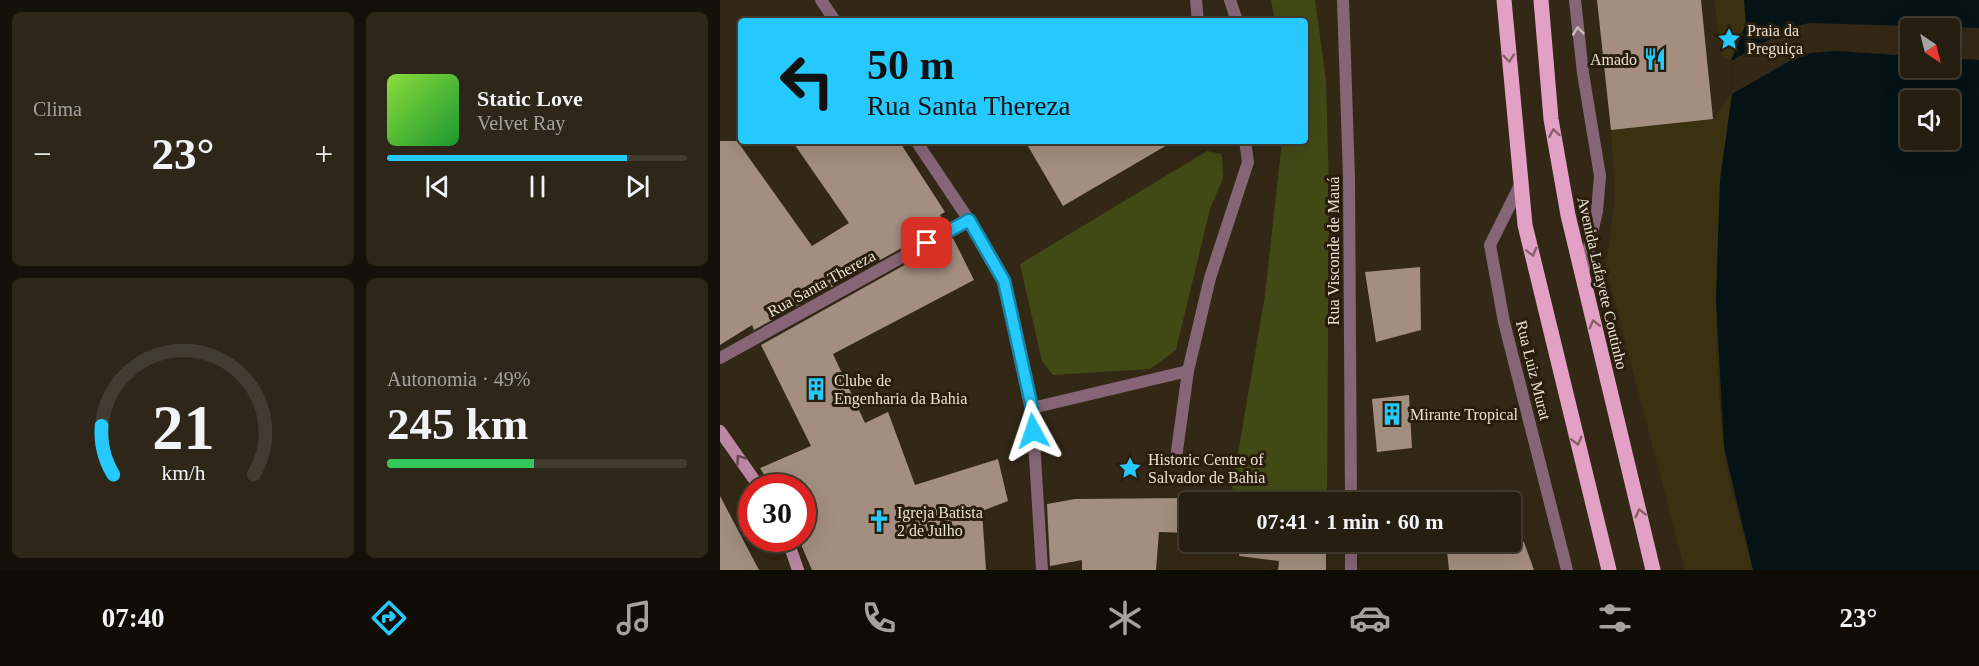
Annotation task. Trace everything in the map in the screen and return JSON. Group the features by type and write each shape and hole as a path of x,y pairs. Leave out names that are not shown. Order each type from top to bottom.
{"main road":[{"path":"1504,0 1525,225 1609,570"},
{"name":"Avenida Lafayete Coutinho","path":"1541,0 1551,119 1568,215 1653,570"},
{"path":"720,431 750,474"},
{"path":"792,552 798,570"}],"street":[{"path":"821,0 833,18"},
{"path":"1196,0 1198,18"},
{"path":"1230,0 1236,18"},
{"name":"Rua Visconde de Mauá","path":"1343,0 1348,167 1351,492"},
{"path":"1575,0 1583,73 1600,176 1597,211 1582,275"},
{"path":"918,144 969,220 1004,281 1032,408 1042,570"},
{"path":"1176,458 1188,371 1210,278 1248,162 1245,144"},
{"name":"Rua Luiz Murat","path":"1521,182 1490,245 1504,322 1567,570"},
{"name":"Rua Santa Thereza","path":"720,358 969,220"},
{"path":"1032,408 1188,371"},
{"path":"1351,552 1352,570"}],"green space":[{"path":"1271,0 1315,0 1326,80 1329,191 1327,492 1244,492 1232,489 1265,295 1282,144 1308,144 1308,18 1274,18"},
{"path":"1207,151 1222,154 1223,178 1210,209 1176,350 1150,369 1053,375 1042,361 1020,264"}],"sand":[{"name":"Praia da Preguiça","path":"1714,0 1744,0 1746,23 1731,61 1721,55"},
{"path":"1732,94 1719,225 1717,357 1726,461 1753,570 1685,570 1606,268 1615,197 1611,130 1713,119"}],"shaded area":[{"path":"1744,0 1979,0 1979,570 1753,570 1724,447 1716,300 1720,180 1732,94 1731,61 1746,23"}],"pier":[{"path":"1809,23 1900,26 1900,55 1836,51 1810,53 1786,63 1732,94 1731,61 1790,28"},
{"path":"1960,27 1979,28 1979,60 1960,59"}],"building":[{"name":"Amado","path":"1597,0 1701,0 1713,119 1611,130"},
{"path":"720,141 737,141 812,246 849,223 794,144 901,144 945,212 940,215 945,224 754,330 752,325 720,345"},
{"path":"1027,144 1169,144 1063,206"},
{"path":"953,238 974,280 833,354 865,423 888,412 915,485 998,459 1008,501 982,511 986,570 812,570 804,552 816,552 816,474 764,474 760,468 811,446 761,345"},
{"path":"1420,267 1421,330 1376,342 1365,272"},
{"name":"Mirante Tropical","path":"1409,395 1412,448 1377,452 1372,399"},
{"path":"720,496 738,530 738,552 750,552 759,570 720,570"},
{"path":"1179,498 1179,533 1159,532 1156,570 1082,570 1082,560 1050,566 1047,504 1075,499"},
{"path":"1521,542 1524,542 1534,570 1449,570 1447,552 1521,552"},
{"path":"1240,552 1326,552 1326,570 1278,570 1279,561 1239,556"}],"place":[{"name":"Praia da Preguiça","path":"1729,39"},
{"name":"Amado","path":"1655,59"},
{"name":"Clube de Engenharia da Bahia","path":"816,389"},
{"name":"Mirante Tropical","path":"1392,414"},
{"name":"Historic Centre of Salvador de Bahia","path":"1130,468"},
{"name":"Igreja Batista 2 de Julho","path":"879,521"}],"route":[{"path":"927,243 969,220 1004,281 1032,408 1033,431"}]}
